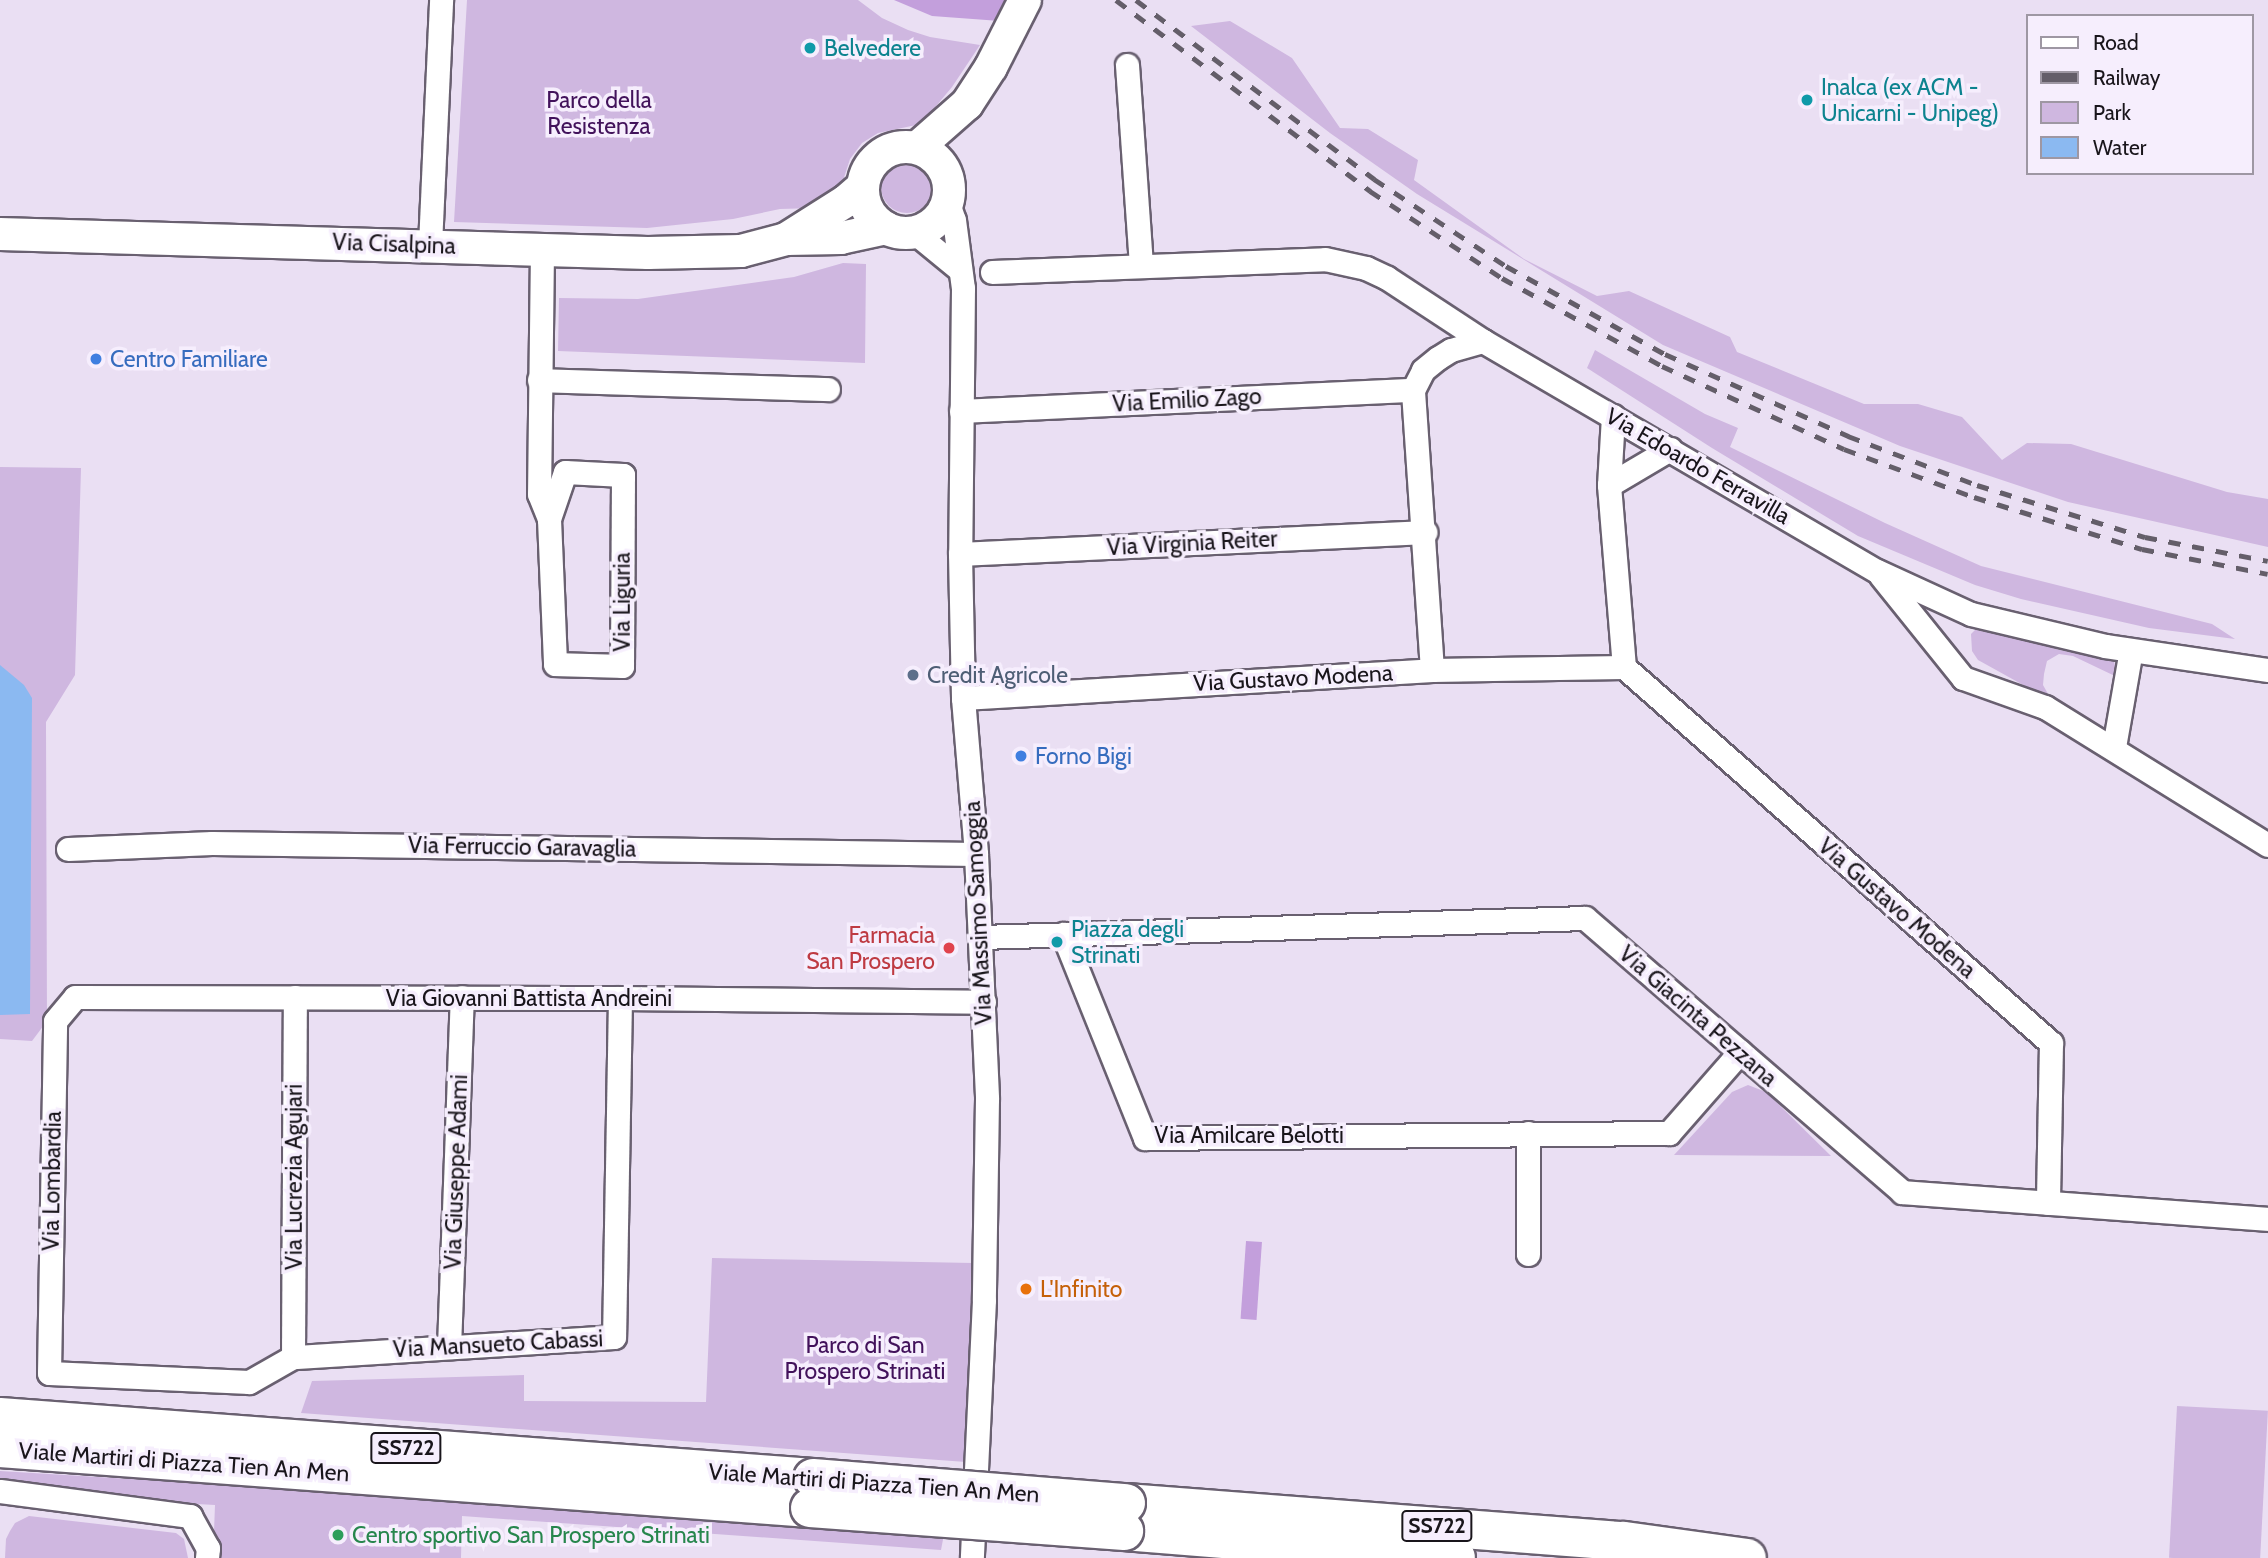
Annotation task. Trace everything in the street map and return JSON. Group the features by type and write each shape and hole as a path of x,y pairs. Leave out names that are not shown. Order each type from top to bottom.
{"highway":[{"name":"Viale Martiri di Piazza Tien An Men","path":"0,1417 812,1493 1125,1517 1624,1541 1747,1558"},
{"name":"Viale Martiri di Piazza Tien An Men","path":"0,1448 812,1493"},
{"name":"Viale Martiri di Piazza Tien An Men","path":"1125,1517 1456,1558"}],"main road":[{"name":"Via Cisalpina","path":"786,239 862,187 871,163 881,154 892,148 918,148 967,104 991,66 1025,0"},
{"name":"Via Cisalpina","path":"0,234 648,253 740,251 786,239 841,238 935,222 948,189 967,104"},
{"path":"918,148 941,163 948,189"},
{"path":"862,187 868,211 900,230"}],"street":[{"path":"430,245 441,0"},
{"path":"1127,65 1142,265"},
{"name":"Via Massimo Samoggia","path":"948,189 963,288 960,554 963,698 981,937 987,1099 984,1300 972,1558"},
{"path":"900,230 959,269"},
{"name":"Via Liguria","path":"542,250 539,495 549,519 555,664 622,666 622,475 565,472 549,519"},
{"name":"Via Edoardo Ferravilla","path":"992,272 1325,259 1350,262 1387,278 1483,341 1877,571 1971,614 2131,650 2268,670"},
{"path":"1432,670 1425,532 1413,390 1423,370 1437,358 1451,350 1483,341"},
{"path":"540,380 828,389"},
{"name":"Via Emilio Zago","path":"961,411 1413,390"},
{"path":"1613,416 1609,485 1624,667"},
{"path":"1609,485 1670,449"},
{"name":"Via Virginia Reiter","path":"960,554 1425,532"},
{"path":"1877,571 1964,678 2045,706 2268,845"},
{"path":"2114,747 2131,650"},
{"name":"Via Gustavo Modena","path":"963,698 1432,670 1624,667 2051,1043 2048,1203"},
{"name":"Via Ferruccio Garavaglia","path":"68,849 212,843 976,854"},
{"name":"Via Giacinta Pezzana","path":"1063,934 1585,918 1902,1192 2268,1219"},
{"path":"981,937 1063,934"},
{"name":"Via Amilcare Belotti","path":"1063,934 1145,1138 1669,1133 1740,1052"},
{"name":"Via Giovanni Battista Andreini","path":"75,997 462,997 984,1002"},
{"name":"Via Lombardia","path":"49,1373 55,1021 75,997"},
{"name":"Via Lucrezia Agujari","path":"293,1357 295,997"},
{"name":"Via Giuseppe Adami","path":"449,1347 462,997"},
{"name":"Via Mansueto Cabassi","path":"49,1373 249,1382 293,1357 614,1337 621,998"},
{"path":"1528,1133 1528,1254"},
{"path":"0,1491 191,1516 208,1548 207,1558"}],"green space":[{"name":"Parco della Resistenza","path":"467,0 858,0 882,18 908,30 930,37 980,45 952,87 921,124 878,133 862,143 850,159 840,190 814,208 780,209 733,219 647,228 454,222"},
{"path":"1230,21 1292,58 1340,128 1368,129 1418,160 1414,180 1524,259 1597,296 1629,291 1730,337 1737,352 1864,404 1918,404 1962,417 2002,460 2027,443 2071,444 2227,492 2268,499 2268,547 2068,502 1900,446 1663,345 1417,194 1330,133 1191,26"},
{"path":"907,161 917,163 925,169 931,177 931,197 925,205 917,211 907,213 897,211 889,205 883,197 881,187 883,177 889,169 897,163"},
{"path":"843,263 866,264 865,363 558,351 559,298 638,299 794,277"},
{"path":"1595,350 1705,414 1738,428 1730,447 1885,523 1981,566 2212,624 2235,639 2149,628 2021,599 1975,585 1858,536 1712,448 1587,368"},
{"path":"0,467 81,468 75,675 46,722 47,1021 32,1041 0,1039"},
{"path":"1986,627 2060,650 2114,661 2117,677 2073,656 2059,654 2047,661 2044,674 2043,685 2052,701 1978,660 1972,651 1971,634 1977,628"},
{"path":"1748,1085 1766,1092 1831,1156 1674,1155 1732,1092"},
{"name":"Parco di San Prospero Strinati","path":"712,1258 973,1263 966,1462 301,1413 312,1381 524,1375 524,1401 706,1402"},
{"path":"2177,1406 2268,1411 2260,1558 2169,1558"},
{"path":"0,1471 945,1529 941,1550 462,1516 461,1558 213,1558 215,1505 161,1502 0,1484"},
{"path":"29,1516 176,1533 184,1539 188,1558 5,1558 6,1539 10,1531 15,1523"}],"shaded area":[{"path":"894,0 1011,0 1000,21 932,16"},
{"path":"1246,1241 1262,1242 1257,1320 1241,1319"}],"water":[{"path":"0,665 24,685 32,698 30,1014 0,1015"}],"railway":[{"path":"1116,0 1370,191 1502,278 1662,366 1844,449 1974,497 2142,549 2268,574"},
{"path":"1136,0 1374,179 1506,266 1665,354 1848,436 1977,485 2145,537 2268,561"}],"place":[{"name":"Belvedere","path":"810,48"},
{"name":"Inalca (ex ACM - Unicarni - Unipeg)","path":"1807,100"},
{"name":"Centro Familiare","path":"96,359"},
{"name":"Credit Agricole","path":"913,675"},
{"name":"Forno Bigi","path":"1021,756"},
{"name":"Piazza degli Strinati","path":"1057,942"},
{"name":"Farmacia San Prospero","path":"949,948"},
{"name":"L'Infinito","path":"1026,1289"},
{"name":"Centro sportivo San Prospero Strinati","path":"338,1535"}]}
